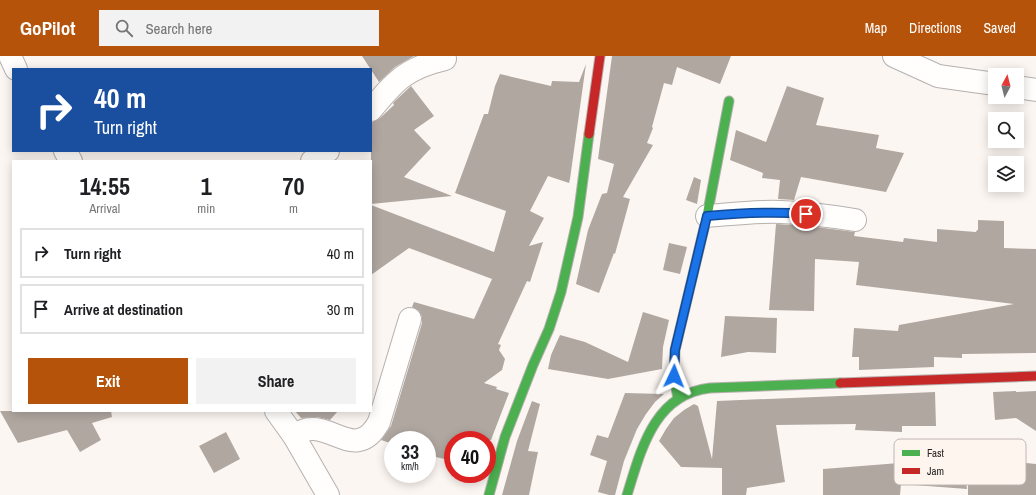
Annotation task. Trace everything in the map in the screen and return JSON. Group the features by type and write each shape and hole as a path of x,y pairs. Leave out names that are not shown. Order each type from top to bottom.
{"street":[{"path":"10,56 16,68"},
{"path":"489,495 505,438 527,379 549,329 561,292 578,217 600,56"},
{"path":"894,56 938,76 988,83"},
{"path":"372,109 399,79 429,63 445,59"},
{"path":"1024,88 1036,90"},
{"path":"678,399 674,376 675,350 707,216 729,101"},
{"path":"314,160 326,152"},
{"path":"707,216 744,212 782,212 819,214 855,220"},
{"path":"294,436 307,429 314,428 349,440 358,440 372,433 379,422 410,319"},
{"path":"628,495 649,431 656,418 678,399 691,392 721,388 1036,376"},
{"path":"277,412 294,436 328,495"}],"building":[{"path":"362,56 414,56 395,67 379,82 372,71 372,68 370,68"},
{"path":"612,56 731,56 720,84 677,67 672,85 664,83 652,127 653,128 647,143 653,145 623,197 630,199 615,254 614,253 599,293 576,284 588,230 602,194 607,193 614,164 598,159"},
{"path":"586,64 569,183 548,176 530,211 544,218 529,246 543,242 530,282 527,281 498,344 501,345 499,350 505,359 502,370 484,383 509,393 494,431 444,431 444,459 436,457 436,431 387,431 391,426 422,323 422,317 419,311 412,307 414,302 474,319 492,279 409,248 372,274 372,205 494,252 506,211 455,193 484,114 488,114 495,86 500,74 551,86 552,81 579,82"},
{"path":"411,86 434,116 414,130 431,148 404,177 452,196 372,204 372,122 380,118 394,105 393,103"},
{"path":"787,86 824,98 816,125 879,135 876,148 904,153 886,192 801,177 794,200 778,199 780,180 762,178 763,173 730,160 736,130 766,142"},
{"path":"694,177 701,180 697,204 686,200"},
{"path":"978,220 1004,221 1004,248 1036,249 1036,353 962,354 962,358 934,357 934,367 859,370 859,357 852,357 854,328 898,331 899,325 1014,304 856,285 859,262 815,259 814,311 769,310 776,224 808,226 855,232 854,236 903,242 904,238 937,242 937,229 976,232 978,230"},
{"path":"669,243 687,247 680,274 663,270"},
{"path":"643,312 669,320 663,347 662,369 608,379 548,369 551,355 560,335 585,342 628,362"},
{"path":"725,316 777,318 776,353 748,352 721,357"},
{"path":"1036,391 1036,431 1016,418 995,420 993,392"},
{"path":"935,392 936,426 902,426 902,432 855,430 856,424 776,425 785,482 747,488 746,495 722,495 722,468 681,467 659,441 674,418 694,404 698,406 712,459 717,401"},
{"path":"625,393 664,394 655,402 637,429 624,461 615,495 609,495 598,492 607,461 590,455 597,435 608,438"},
{"path":"532,401 540,404 528,451 538,452 529,495 502,495 517,441"},
{"path":"0,411 111,412 112,417 92,423 101,440 80,452 67,430 18,443"},
{"path":"296,412 337,412 330,420 317,417 301,418"},
{"path":"226,432 240,459 214,473 199,446"},
{"path":"894,463 894,485 901,485 900,495 823,495 823,469"},
{"path":"1026,463 1036,464 1036,495 968,495 968,485 1026,485"},
{"path":"914,485 966,485 967,489"}],"traffic: fast":[{"path":"678,399 674,376 675,350 707,216 729,101"},
{"path":"489,495 505,437 533,365 549,329 561,292 578,217 589,134"},
{"path":"627,495 638,460 653,427 663,413 675,401 691,392 710,388 840,383"}],"traffic: jam":[{"path":"589,134 600,56"},
{"path":"840,383 1036,376"}],"route":[{"path":"674,376 675,350 707,216 744,212 782,212 806,214"}]}
